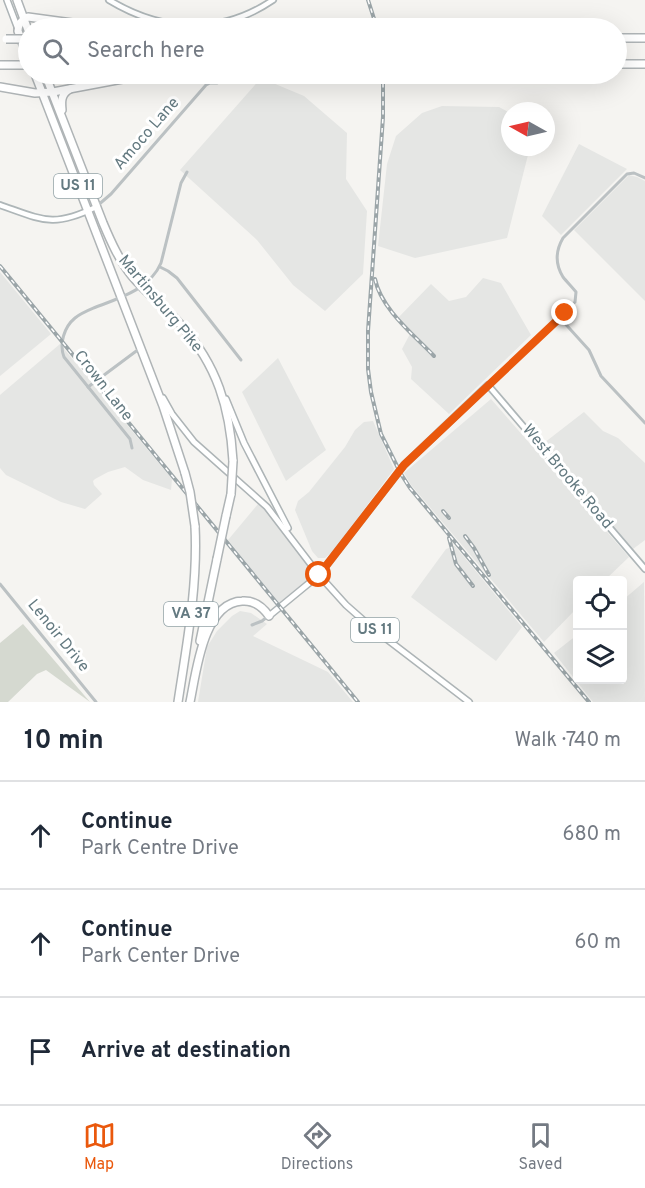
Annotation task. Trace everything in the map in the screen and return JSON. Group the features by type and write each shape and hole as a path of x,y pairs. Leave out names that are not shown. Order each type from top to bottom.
{"highway":[{"path":"18,3 24,18"},
{"path":"18,3 28,14 43,18"},
{"path":"627,38 645,38"},
{"path":"627,64 645,64"},
{"path":"0,65 18,65"},
{"name":"Martinsburg Pike","path":"38,84 148,370"},
{"name":"Martinsburg Pike","path":"49,84 113,247 142,286 188,332 210,366"},
{"path":"25,92 52,92 95,84"},
{"path":"0,87 25,92 39,99 56,127"},
{"path":"64,122 62,98 67,91 73,88"},
{"name":"VA 37","path":"189,702 231,494 233,461 228,415 210,366"},
{"name":"VA 37","path":"148,370 172,431 185,473 195,526 195,584 178,702"},
{"path":"189,702 202,643 223,609 234,602 249,601 261,606 269,616"}],"main road":[{"path":"6,0 18,31"},
{"name":"US 11","path":"210,366 244,442 296,543"},
{"name":"US 11","path":"148,370 168,408 187,433 209,457 260,500 345,605 469,702"},
{"path":"269,616 319,575"}],"street":[{"path":"109,0 148,18"},
{"path":"236,18 273,0"},
{"name":"Amoco Lane","path":"96,207 111,194 208,84"},
{"path":"187,172 182,183 160,267 177,278 241,360"},
{"path":"319,575 404,465 574,304 576,296 574,289 559,267 558,251 563,238 627,174 634,173 645,178"},
{"path":"0,205 50,220 66,219 96,207"},
{"name":"Crown Lane","path":"132,448 130,440 63,354 64,334 77,316 142,286 160,267"},
{"path":"560,318 589,350 604,379 645,423"},
{"path":"88,387 140,348"},
{"name":"West Brooke Road","path":"488,385 645,569"},
{"name":"Lenoir Drive","path":"0,584 96,702"},
{"path":"252,625 269,616"}],"shaded area":[{"path":"256,84 275,84 304,96 347,133 346,179 367,211 363,274 325,311 293,285 257,240 180,170"},
{"path":"442,106 501,108 501,156 528,156 507,238 415,258 378,246 387,164 396,136 422,113"},
{"path":"579,144 627,169 561,235 542,216"},
{"path":"629,175 645,181 645,301 574,230"},
{"path":"0,272 51,334 0,376"},
{"path":"483,278 501,283 531,335 449,414 411,379 412,367 402,349 411,332 396,320 431,284 449,301 466,297"},
{"path":"60,344 172,479 171,490 143,480 125,467 108,472 93,481 102,494 85,509 61,502 6,475 0,468 0,395"},
{"path":"278,358 326,450 286,481 242,392"},
{"path":"491,399 629,557 609,576 573,576 573,612 544,642 411,485 404,473"},
{"path":"584,412 603,431 618,438 645,463 645,540 633,549 544,443"},
{"path":"373,421 394,469 334,550 325,558 318,558 312,551 295,510 298,501 309,492 345,447 355,430 364,422"},
{"path":"258,504 272,517 311,569 311,575 307,581 279,603 228,540"},
{"path":"455,546 522,627 496,661 411,597 446,549"},
{"path":"644,582 645,702 593,702 579,684 627,684 627,597"},
{"path":"240,611 251,613 267,624 253,636 328,672 353,702 198,702 207,647 217,631"},
{"path":"23,624 90,702 46,670 37,674 8,702 0,702 0,643"},
{"path":"573,638 573,677 554,653"}],"railway":[{"path":"368,0 374,18"},
{"path":"383,84 383,117 368,331 368,369 381,434 410,488 589,702"},
{"path":"0,266 358,702"},
{"path":"375,279 378,290 391,311 434,356"},
{"path":"443,511 449,518"},
{"path":"465,536 489,575"},
{"path":"449,538 456,564 473,586"}],"route":[{"path":"319,575 404,465 565,313"}]}
